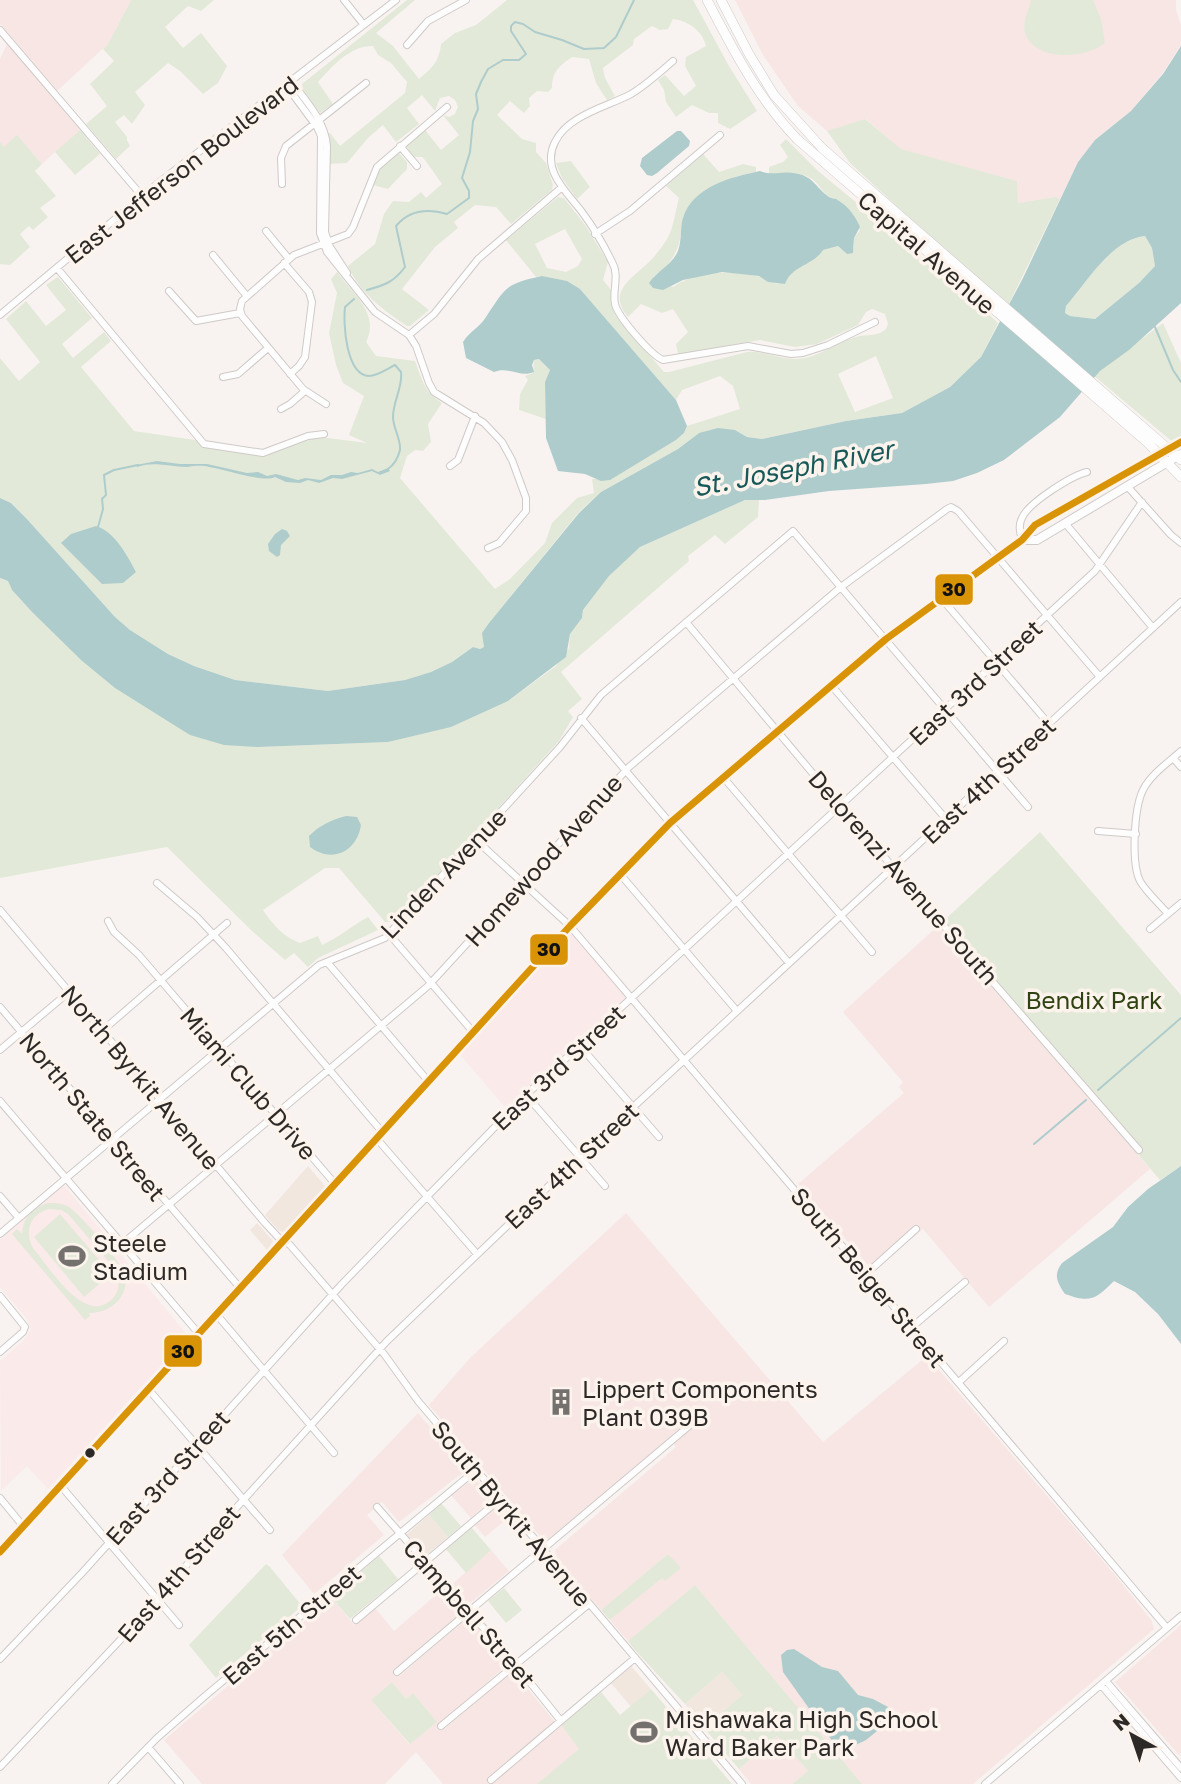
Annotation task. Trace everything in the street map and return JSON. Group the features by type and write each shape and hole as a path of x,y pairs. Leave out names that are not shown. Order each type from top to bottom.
{"highway":[{"name":"Capital Avenue","path":"707,0 746,73 786,127 815,156 1096,391 1177,455"},
{"name":"Capital Avenue","path":"721,0 774,95 795,120 849,174 995,305"},
{"name":"Capital Avenue","path":"1096,391 1181,477"}],"main road":[{"path":"0,1552 570,926 670,823 886,639 1021,540 1035,525 1163,459 1177,455 1181,442"},
{"path":"1021,540 1037,540 1128,486 1163,459"}],"street":[{"path":"344,0 365,25"},
{"name":"East Jefferson Boulevard","path":"0,315 142,196 396,0"},
{"path":"407,45 428,20 466,0"},
{"path":"0,30 142,196"},
{"path":"673,61 637,90 569,125 558,136 552,150 552,167 561,188 582,212 614,265 614,299 618,311 652,353 663,360 748,346 791,354 803,353 828,345 875,322"},
{"path":"288,83 317,122 327,143 325,243 375,312 409,335 434,392 489,426 512,460 527,500 526,511 499,543 488,548"},
{"path":"282,184 281,160 284,149 366,83"},
{"path":"326,404 305,391 290,374 240,313 240,305 246,295 287,261 345,236 352,229 377,167 447,107"},
{"path":"595,233 630,211 720,135"},
{"path":"400,146 417,166"},
{"path":"409,335 434,314 484,252 561,188"},
{"path":"266,231 312,298 306,353 302,363 290,374"},
{"path":"213,255 246,295"},
{"path":"57,268 204,444 263,453 308,436 324,434"},
{"path":"169,291 196,321 240,313"},
{"path":"223,377 238,374 268,348"},
{"path":"281,409 305,391"},
{"path":"450,466 458,460 475,416"},
{"path":"1021,540 1019,525 1025,513 1069,479 1087,472"},
{"path":"1128,486 1181,543"},
{"name":"East 3rd Street","path":"0,1660 332,1294 526,1095 1100,566 1142,502"},
{"name":"Homewood Avenue","path":"122,1244 431,983 625,771 841,587 947,509 954,508 997,557"},
{"path":"1065,523 1153,628"},
{"name":"Linden Avenue","path":"0,1234 318,965 383,940 560,747 601,695 793,531 841,587"},
{"path":"997,557 1100,677"},
{"path":"841,587 1028,807"},
{"path":"941,598 1049,724"},
{"name":"East 4th Street","path":"0,1767 157,1599 379,1349 684,1059 1181,602"},
{"name":"Delorenzi Avenue South","path":"686,622 840,806 1139,1150"},
{"path":"831,685 946,819"},
{"path":"581,718 789,963"},
{"path":"1168,915 1139,878 1135,865 1136,834 1143,789 1181,751"},
{"path":"1173,758 1181,767"},
{"path":"723,777 872,952"},
{"path":"1098,831 1136,834"},
{"name":"South Beiger Street","path":"476,840 570,926 1167,1628"},
{"path":"620,874 737,1011"},
{"path":"157,883 214,935 329,1069 427,1196 477,1254"},
{"path":"1150,929 1181,903"},
{"name":"North Byrkit Avenue","path":"0,910 284,1241"},
{"name":"Miami Club Drive","path":"108,922 336,1185"},
{"path":"102,1031 227,923"},
{"path":"389,934 474,1032"},
{"path":"327,962 429,1082"},
{"path":"0,1050 69,992"},
{"name":"North State Street","path":"0,1007 241,1289"},
{"path":"580,1046 659,1137"},
{"path":"526,1095 606,1186"},
{"path":"0,1101 200,1335"},
{"path":"0,1196 18,1217"},
{"path":"866,1274 916,1229"},
{"name":"South Byrkit Avenue","path":"284,1241 379,1349 418,1401 742,1784"},
{"path":"912,1327 965,1282"},
{"path":"0,1296 25,1328 0,1352"},
{"path":"217,1315 334,1453"},
{"path":"959,1382 1004,1341"},
{"path":"149,1390 270,1530"},
{"path":"397,1672 689,1426"},
{"name":"East 5th Street","path":"112,1784 148,1747 476,1470"},
{"path":"61,1486 179,1625"},
{"path":"0,1498 23,1526"},
{"path":"356,1620 500,1499"},
{"name":"Campbell Street","path":"377,1507 516,1665 561,1721"},
{"path":"441,1726 589,1604"},
{"path":"985,1784 1181,1616"},
{"path":"491,1780 635,1658"},
{"path":"1104,1683 1181,1768"},
{"path":"1104,1683 1181,1778"},
{"path":"148,1747 180,1784"}],"shaded area":[{"path":"0,0 131,0 108,44 57,91 0,24"},
{"path":"735,0 1176,0 1181,25 1181,45 1162,74 1131,111 1095,140 1078,162 1060,199 1054,197 1018,203 1017,181 900,149 866,119 827,131 798,106 763,55"},
{"path":"7,44 80,130 42,164 33,153 3,147 0,142 0,59"},
{"path":"940,924 1150,1169 989,1307 923,1229 873,1271 798,1184 904,1093 899,1087 903,1082 843,1012"},
{"path":"570,926 631,998 509,1112 457,1051"},
{"path":"308,1166 325,1186 283,1232 279,1231 265,1215"},
{"path":"63,1184 188,1336 48,1489 27,1466 1,1491 0,1361 25,1339 31,1329 27,1319 0,1287 0,1240"},
{"path":"626,1213 823,1442 927,1356 1115,1575 1152,1621 1154,1629 973,1784 862,1784 695,1585 628,1641 610,1620 662,1577 665,1581 680,1568 668,1554 601,1610 558,1560 555,1550 676,1447 669,1438 545,1542 429,1405 470,1358"},
{"path":"257,1223 273,1241 267,1250 250,1230"},
{"path":"418,1413 466,1470 399,1522 382,1502 367,1515 384,1535 314,1594 282,1555"},
{"path":"476,1479 492,1499 471,1518 451,1495"},
{"path":"496,1506 508,1518 485,1537 474,1524"},
{"path":"429,1515 448,1537 425,1556 406,1535"},
{"path":"491,1550 509,1571 466,1604 450,1586"},
{"path":"444,1588 462,1609 461,1613 393,1671 398,1677 467,1618 471,1619 508,1662 439,1724 444,1729 513,1671 555,1722 487,1779 490,1784 443,1784 416,1752 385,1784 202,1784 164,1740 332,1598 354,1625 375,1608 394,1631","holes":["392,1682 406,1699 413,1693 437,1722 409,1744 371,1700"]},
{"path":"1181,1625 1181,1753 1179,1755 1115,1682"},
{"path":"631,1666 651,1689 631,1707 611,1683"},
{"path":"722,1672 742,1695 704,1728 685,1704"},
{"path":"561,1725 580,1749 537,1784 491,1784"},
{"path":"777,1736 808,1771 792,1784 751,1784 739,1769"}],"green space":[{"path":"131,0 214,0 201,11 188,6 165,27 183,48 201,33 227,66 218,83 203,94 168,63 135,92 145,105 132,124 124,115 115,122 127,137 130,146 116,159 86,124 107,106 90,84 114,61 103,49"},
{"path":"407,0 415,0 376,33 393,46 419,79 434,64 441,44 455,33 476,25 507,0 693,0 757,111 730,129 718,123 718,113 709,113 692,105 676,117 666,102 664,90 658,80 665,75 684,96 696,86 685,66 686,57 706,46 698,31 679,20 673,19 668,29 660,30 652,26 603,68 605,78 615,96 607,100 596,83 589,59 572,57 557,70 552,88 548,92 537,91 529,98 530,106 524,113 510,101 497,115 522,139 536,143 536,152 546,163 552,190 511,224 496,207 475,205 454,222 458,228 435,247 402,289 429,310 407,326 366,293 348,266 375,244 384,214 393,201 409,202 421,192 426,198 442,184 422,157 413,157 407,145 425,130 441,150 459,135 443,115 449,117 455,114 458,107 455,100 449,96 440,98 435,111 422,95 407,108 419,124 396,142 383,125 347,163 329,164 328,133 340,146 405,93 407,82 391,63 378,55 373,46 349,53 318,82 333,104 320,113 304,93 302,84"},
{"path":"1031,0 1093,0 1101,19 1105,43 1074,55 1049,53 1039,49 1030,42 1024,29"},
{"path":"865,119 901,149 1017,181 1018,203 1055,197 1060,199 1009,304 850,163 827,131"},
{"path":"80,130 100,154 75,175 55,152"},
{"path":"17,135 42,164 35,171 56,196 40,208 48,217 33,230 29,226 20,234 30,247 10,265 0,264 0,142 4,147"},
{"path":"786,139 817,170 998,323 981,357 950,387 902,413 846,421 762,439 747,437 735,430 699,433 678,449 601,492 579,512 489,623 484,647 473,647 452,662 431,672 405,680 328,691 235,680 194,666 168,654 130,630 115,617 26,518 11,503 0,498 0,358 19,381 40,362 6,319 26,301 46,326 66,310 46,285 58,277 92,318 62,344 73,358 104,332 111,341 81,367 134,431 259,453 320,437 367,443 349,435 364,396 343,383 329,333 337,293 331,279 337,272 363,305 370,322 366,342 376,356 415,361 428,390 442,403 428,424 431,442 423,451 415,450 407,456 400,478 495,589 510,579 545,543 552,523 577,498 594,493 592,479 610,479 676,440 687,426 740,409 733,386 720,376 682,390 676,400 580,289 543,276 536,277 506,240 558,197 564,198 585,225 608,262 603,280 611,290 612,307 616,316 664,372 747,352 789,359 803,358 848,340 886,329 888,324 885,314 872,309 866,312 858,325 817,344 795,347 760,340 678,354 676,344 688,332 673,309 662,313 641,304 628,317 622,308 620,300 624,286 657,254 671,230 679,198 666,186 703,154 719,172 743,164 756,167 756,172 725,181 696,200 684,217 675,253 669,263 653,277 673,287 692,278 724,273 746,274 778,284 803,263 809,263 822,250 838,246 847,254 854,248 854,238 860,230 855,217 847,209 807,176 796,173 769,175 769,167 788,157 780,145","holes":["565,229 582,259 578,266 566,272 547,268 535,244","876,356 893,398 855,412 838,374"]},
{"path":"397,153 407,162 407,169 388,189 373,185 380,169"},
{"path":"571,161 590,187 577,199 562,178 556,163"},
{"path":"1145,236 1152,248 1155,266 1139,283 1095,319 1065,313 1066,306 1111,253 1133,239"},
{"path":"1163,323 1181,363 1181,449 1093,375"},
{"path":"539,359 550,370 545,382 546,419 519,410 520,394 528,380 525,376 533,373 534,360"},
{"path":"745,500 759,500 758,517 725,544 715,535 688,556 689,561 561,672 582,699 568,711 573,717 559,741 395,922 385,922 339,868 325,868 263,910 279,930 300,943 318,936 322,945 368,917 378,930 318,958 308,967 294,953 285,960 167,847 0,878 0,578 8,581 12,590 32,612 81,660 258,747 388,742 508,701 556,666 569,648 570,634 582,618 583,610 609,576 640,547"},
{"name":"Bendix Park","path":"1040,832 1181,995 1181,1166 1160,1180 940,924"},
{"path":"56,1203 69,1207 90,1227 119,1264 123,1270 125,1287 118,1301 112,1306 89,1313 90,1316 85,1320 12,1234 17,1229 22,1234 26,1218 42,1205","holes":["61,1210 68,1214 116,1270 118,1290 111,1300 101,1306 79,1300 58,1279 30,1242 29,1230 33,1219 42,1211"]},
{"name":"Steele Stadium","path":"60,1214 111,1274 84,1297 34,1237"},
{"path":"441,1503 461,1526 448,1537 429,1515"},
{"path":"471,1527 491,1550 466,1573 445,1548"},
{"path":"668,1554 681,1568 665,1581 662,1578 610,1620 601,1610"},
{"path":"379,1556 398,1579 350,1619 332,1598"},
{"path":"266,1564 302,1606 216,1678 189,1645"},
{"path":"695,1585 862,1784 792,1784 808,1771 777,1736 739,1769 704,1728 742,1695 722,1672 685,1704 634,1649 628,1641"},
{"path":"504,1588 522,1610 506,1623 488,1601"},
{"path":"392,1682 406,1699 413,1693 437,1722 410,1744 371,1700"},
{"name":"Mishawaka High School Ward Baker Park","path":"651,1689 732,1784 537,1784 579,1749 561,1725 601,1692 620,1715"}],"water":[{"name":"St. Joseph River","path":"1181,46 1181,303 1129,350 1100,371 1060,417 1004,460 953,481 745,500 640,547 609,576 583,610 582,618 570,634 566,657 508,701 451,727 388,742 258,747 224,745 190,735 115,688 81,660 32,612 12,590 8,581 0,578 0,498 11,503 26,518 115,617 130,630 168,654 194,666 235,680 328,691 405,680 431,672 452,662 473,647 484,647 482,633 489,623 579,513 601,492 678,449 699,433 718,428 735,430 747,437 762,439 846,421 902,413 950,387 981,357 1023,278 1078,162 1095,140 1131,111 1163,74","holes":["1145,236 1152,248 1155,266 1139,283 1095,319 1065,313 1066,306 1111,253 1133,239"]},
{"path":"677,131 681,131 690,141 689,146 657,173 647,175 640,166 642,158"},
{"path":"760,171 805,176 829,197 846,206 860,227 854,238 853,253 847,254 838,246 823,250 792,273 785,284 768,282 759,276 722,272 683,280 663,290 653,288 649,283 678,251 683,218 695,198 726,180"},
{"path":"542,276 567,281 580,289 676,400 687,426 676,440 610,480 601,481 585,474 558,471 546,438 545,382 550,370 539,359 534,360 532,365 534,372 524,374 504,370 494,372 466,358 463,342 484,321 503,293 513,285"},
{"path":"157,461 207,464 298,480 305,478 321,480 331,475 372,469 378,472 388,468 390,471 380,475 372,471 319,483 308,480 300,483 286,482 275,477 253,477 204,466 136,465"},
{"path":"96,526 114,538 136,572 123,583 102,584 61,543 71,534"},
{"path":"282,529 290,536 281,545 280,555 277,557 269,551 268,544"},
{"path":"346,816 357,817 361,825 355,842 349,848 343,852 327,854 310,847 309,836 313,832 326,823"},
{"path":"1181,1166 1181,1344 1158,1314 1135,1292 1114,1281 1097,1296 1081,1298 1065,1294 1057,1275 1062,1263 1113,1227 1128,1207 1148,1189"},
{"path":"794,1649 822,1667 838,1671 858,1695 888,1707 893,1714 892,1719 866,1740 843,1751 838,1749 783,1672 781,1655"}],"waterway":[{"path":"367,290 389,282 405,267 396,226 401,221 419,212 447,214 469,198 469,191 462,178 470,152 473,121 478,109 476,94 488,69 503,60 519,60 526,54 511,31 511,26 515,22 523,24 535,32 584,49 604,48 616,37 634,0"},
{"path":"354,299 345,307 345,325 348,348 355,367 369,376 395,365 401,372 393,417 400,450 396,461 388,469"},
{"path":"1155,327 1173,370 1181,382"},
{"path":"98,527 103,509 102,499 106,495 104,475 138,465"},
{"path":"1098,1090 1181,1018"},
{"path":"1034,1144 1086,1100"}],"transit line":[{"name":"30","path":"0,1552 570,926 670,823 886,639 1022,540 1035,525 1181,442"}],"place":[{"name":"Steele Stadium","path":"72,1256"},
{"name":"Lippert Components Plant 039B","path":"561,1402"},
{"name":"Mishawaka High School Ward Baker Park","path":"644,1732"}]}
